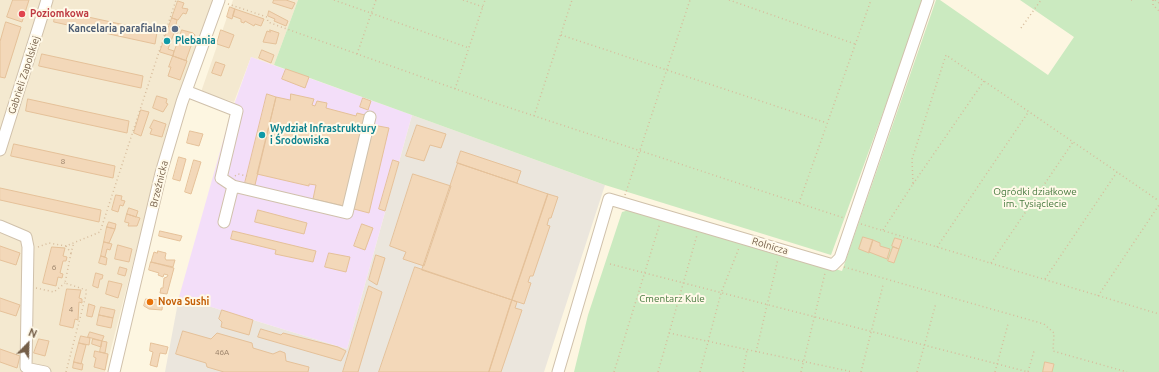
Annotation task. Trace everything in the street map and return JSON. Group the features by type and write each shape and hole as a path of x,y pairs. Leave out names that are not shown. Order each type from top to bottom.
{"street":[{"name":"Gabrieli Zapolskiej","path":"0,150 47,0"},
{"path":"830,264 836,264 840,258 928,0"},
{"name":"Brzeźnicka","path":"114,372 161,173 186,91 223,1"},
{"path":"186,91 237,111 221,178 233,186 347,213 370,117"},
{"path":"224,222 233,186"},
{"name":"Rolnicza","path":"558,372 610,199 830,264"},
{"path":"0,226 26,237 28,247 26,367 45,372"}],"path":[{"path":"35,248 49,243 66,246 100,232 176,0"},
{"path":"334,0 469,48"},
{"path":"357,54 376,0"},
{"path":"463,0 483,7"},
{"path":"456,89 485,0"},
{"path":"534,116 572,0"},
{"path":"623,202 690,0"},
{"path":"729,0 855,44"},
{"path":"798,203 870,0"},
{"path":"1021,28 1041,0"},
{"path":"1159,3 1154,0 1153,5 1159,10"},
{"path":"223,1 267,17 268,22 284,28 534,116 852,221 1159,314"},
{"path":"561,35 827,123"},
{"path":"913,184 912,159 946,54 1159,201"},
{"path":"883,230 984,81"},
{"path":"937,247 1029,111"},
{"path":"991,263 1073,142"},
{"path":"1045,280 1117,172"},
{"path":"1098,296 1159,205"},
{"path":"614,372 660,221"},
{"path":"658,372 697,235"},
{"path":"34,287 54,292 65,283 74,242"},
{"path":"66,246 71,253"},
{"path":"700,372 721,293 739,247"},
{"path":"756,352 778,259"},
{"path":"610,264 643,274 1028,372 1034,351"},
{"path":"801,372 814,317 830,264 1044,324 1054,333 1053,351 1127,372"},
{"path":"65,283 86,290 66,372"},
{"path":"861,372 884,285"},
{"path":"917,372 936,303"},
{"path":"995,372 1008,324"},
{"path":"670,333 852,372"},
{"path":"743,372 747,350"}],"shaded area":[{"path":"0,0 213,0 169,123 105,372 0,372"},
{"path":"233,0 298,0 274,65 251,57 234,102 201,92"},
{"path":"251,57 412,115 347,349 179,297 230,116"},
{"path":"412,115 605,185 544,372 165,372 179,297 347,349"}],"green space":[{"path":"298,0 924,0 831,255 605,185 274,65"},
{"name":"Ogródki działkowe im. Tysiąclecie","path":"936,0 940,0 1048,75 1074,37 1020,0 1159,0 1159,372 574,372 588,315 622,212 629,210 842,271"}],"building":[{"path":"13,0 29,0 22,22 7,17"},
{"path":"274,0 286,0 295,3 292,9 273,3"},
{"path":"178,1 184,3 182,8 188,9 186,14 183,13 178,20 172,18"},
{"path":"230,7 235,9 232,19 227,17"},
{"path":"235,9 264,19 261,26 255,24 254,26 245,21 244,23 241,22 241,19 233,16"},
{"path":"56,10 157,32 155,44 54,22"},
{"path":"269,11 288,21 286,26 274,21 275,19 268,16"},
{"name":"Plebania","path":"172,18 177,20 176,25 180,27 177,30 178,33 174,33 168,49 174,51 173,56 160,52"},
{"path":"6,22 21,27 5,78 0,77 0,42"},
{"path":"182,30 195,35 186,60 187,61 173,56"},
{"path":"221,30 234,35 229,48 217,44"},
{"path":"270,30 279,33 276,44 263,42 267,31 270,32"},
{"path":"262,50 274,55 271,63 259,58"},
{"path":"42,54 143,76 141,88 39,66"},
{"path":"173,56 187,61 180,80 168,76 171,67 169,67"},
{"path":"216,62 225,65 221,76 212,73"},
{"path":"286,69 309,77 305,88 282,79"},
{"name":"Wydział Infrastruktury i Środowiska","path":"267,94 276,97 255,185 245,183"},
{"path":"291,94 314,99 312,105 315,106 317,101 327,103 326,108 356,116 357,113 365,115 344,206 313,199 316,185 309,184 309,186 257,174 276,97 290,100"},
{"path":"157,96 167,99 166,103 168,104 163,112 153,108"},
{"path":"363,98 371,101 368,110 360,107"},
{"path":"28,99 129,121 127,133 26,111"},
{"path":"141,110 149,112 141,136 134,133"},
{"path":"154,120 166,124 162,137 150,134 152,129 150,128"},
{"path":"373,125 389,128 369,213 354,209"},
{"path":"417,125 446,134 441,148 430,145 424,161 406,156"},
{"path":"190,131 203,134 199,146 187,143"},
{"path":"14,144 115,166 113,178 11,156"},
{"path":"461,151 521,171 517,183 457,163"},
{"path":"179,157 186,159 180,181 173,179"},
{"path":"194,160 201,162 191,194 185,192"},
{"path":"393,160 399,162 385,211 379,209"},
{"path":"458,163 548,194 512,300 422,270"},
{"path":"413,174 451,186 424,266 403,259 406,252 390,246"},
{"path":"0,188 101,210 99,222 0,200"},
{"path":"548,194 558,197 551,218 549,218 547,225 550,226 533,276 530,276 528,282 531,283 524,304 512,300"},
{"path":"116,195 122,196 121,200 125,201 123,206 120,205 118,212 112,210"},
{"path":"129,208 138,211 136,217 127,214"},
{"path":"258,210 307,223 304,234 255,222"},
{"path":"127,214 140,218 137,226 128,226 129,223 125,222"},
{"path":"109,222 116,224 115,229 107,227"},
{"path":"362,224 373,228 365,250 354,246"},
{"path":"107,227 115,229 109,243 104,242"},
{"path":"160,231 182,236 180,241 159,236"},
{"path":"233,231 316,251 313,262 275,254 276,250 231,239"},
{"path":"863,237 873,240 869,253 859,249"},
{"path":"895,238 902,240 899,249 892,246"},
{"path":"873,240 880,243 880,246 890,249 887,259 869,252"},
{"path":"104,242 112,244 110,250 107,249 105,257 101,256"},
{"path":"118,245 132,249 129,262 115,259"},
{"path":"0,246 20,253 16,265 0,260"},
{"path":"52,247 65,248 63,256 67,257 66,261 63,261 60,273 63,274 62,278 58,277 56,286 43,283"},
{"path":"893,247 899,249 894,263 888,261"},
{"path":"158,251 166,253 166,260 175,260 173,267 151,262 154,252 157,253"},
{"path":"329,253 350,257 346,272 325,267"},
{"path":"376,255 385,258 377,285 369,280"},
{"path":"101,256 107,258 106,265 99,263"},
{"path":"151,262 174,268 167,294 160,293 161,288 163,288 164,278 168,275 164,274 163,277 158,275 159,273 149,270"},
{"path":"120,267 127,269 125,276 118,274"},
{"path":"415,267 512,300 489,372 379,372"},
{"path":"96,273 103,275 102,279 100,279 98,288 93,286"},
{"path":"109,281 122,284 118,298 106,294"},
{"path":"369,286 382,292 358,372 343,372"},
{"path":"67,289 81,290 79,298 82,299 82,303 79,302 78,320 75,319 73,328 60,325"},
{"path":"0,298 20,305 16,316 0,311"},
{"path":"146,299 163,300 162,310 149,309 144,306"},
{"path":"512,300 517,302 515,308 522,310 501,372 489,372"},
{"path":"89,304 95,306 92,317 87,316"},
{"path":"101,307 115,310 113,318 99,315"},
{"path":"222,310 253,320 249,335 221,327 222,322 219,319"},
{"path":"99,315 113,318 111,328 97,325"},
{"path":"261,329 281,335 283,333 338,347 346,351 341,361 258,337"},
{"path":"183,331 211,339 217,333 252,343 253,348 273,354 280,351 285,353 286,361 309,367 308,372 224,372 207,367 206,363 176,354"},
{"path":"90,332 104,336 102,341 88,337"},
{"path":"81,336 90,338 89,345 79,343"},
{"path":"39,339 49,341 45,356 34,353"},
{"path":"93,339 102,341 101,347 92,344"},
{"path":"102,341 107,342 105,353 100,352"},
{"path":"79,343 86,345 81,364 74,362"},
{"path":"151,343 168,347 166,354 160,353 157,367 150,365 153,352 150,351"},
{"path":"0,349 20,356 17,368 0,362"},
{"path":"95,351 108,354 105,370 94,367 96,358 94,357"},
{"path":"74,362 83,364 82,370 73,368"},
{"path":"1045,362 1054,364 1052,372 1043,372"}],"place":[{"name":"Poziomkowa","path":"22,14"},
{"name":"Kancelaria parafialna","path":"175,29"},
{"name":"Plebania","path":"167,41"},
{"name":"Wydział Infrastruktury i Środowiska","path":"262,135"},
{"name":"Nova Sushi","path":"150,302"}],"park label":[{"name":"Cmentarz Kule","path":"672,299"}]}
